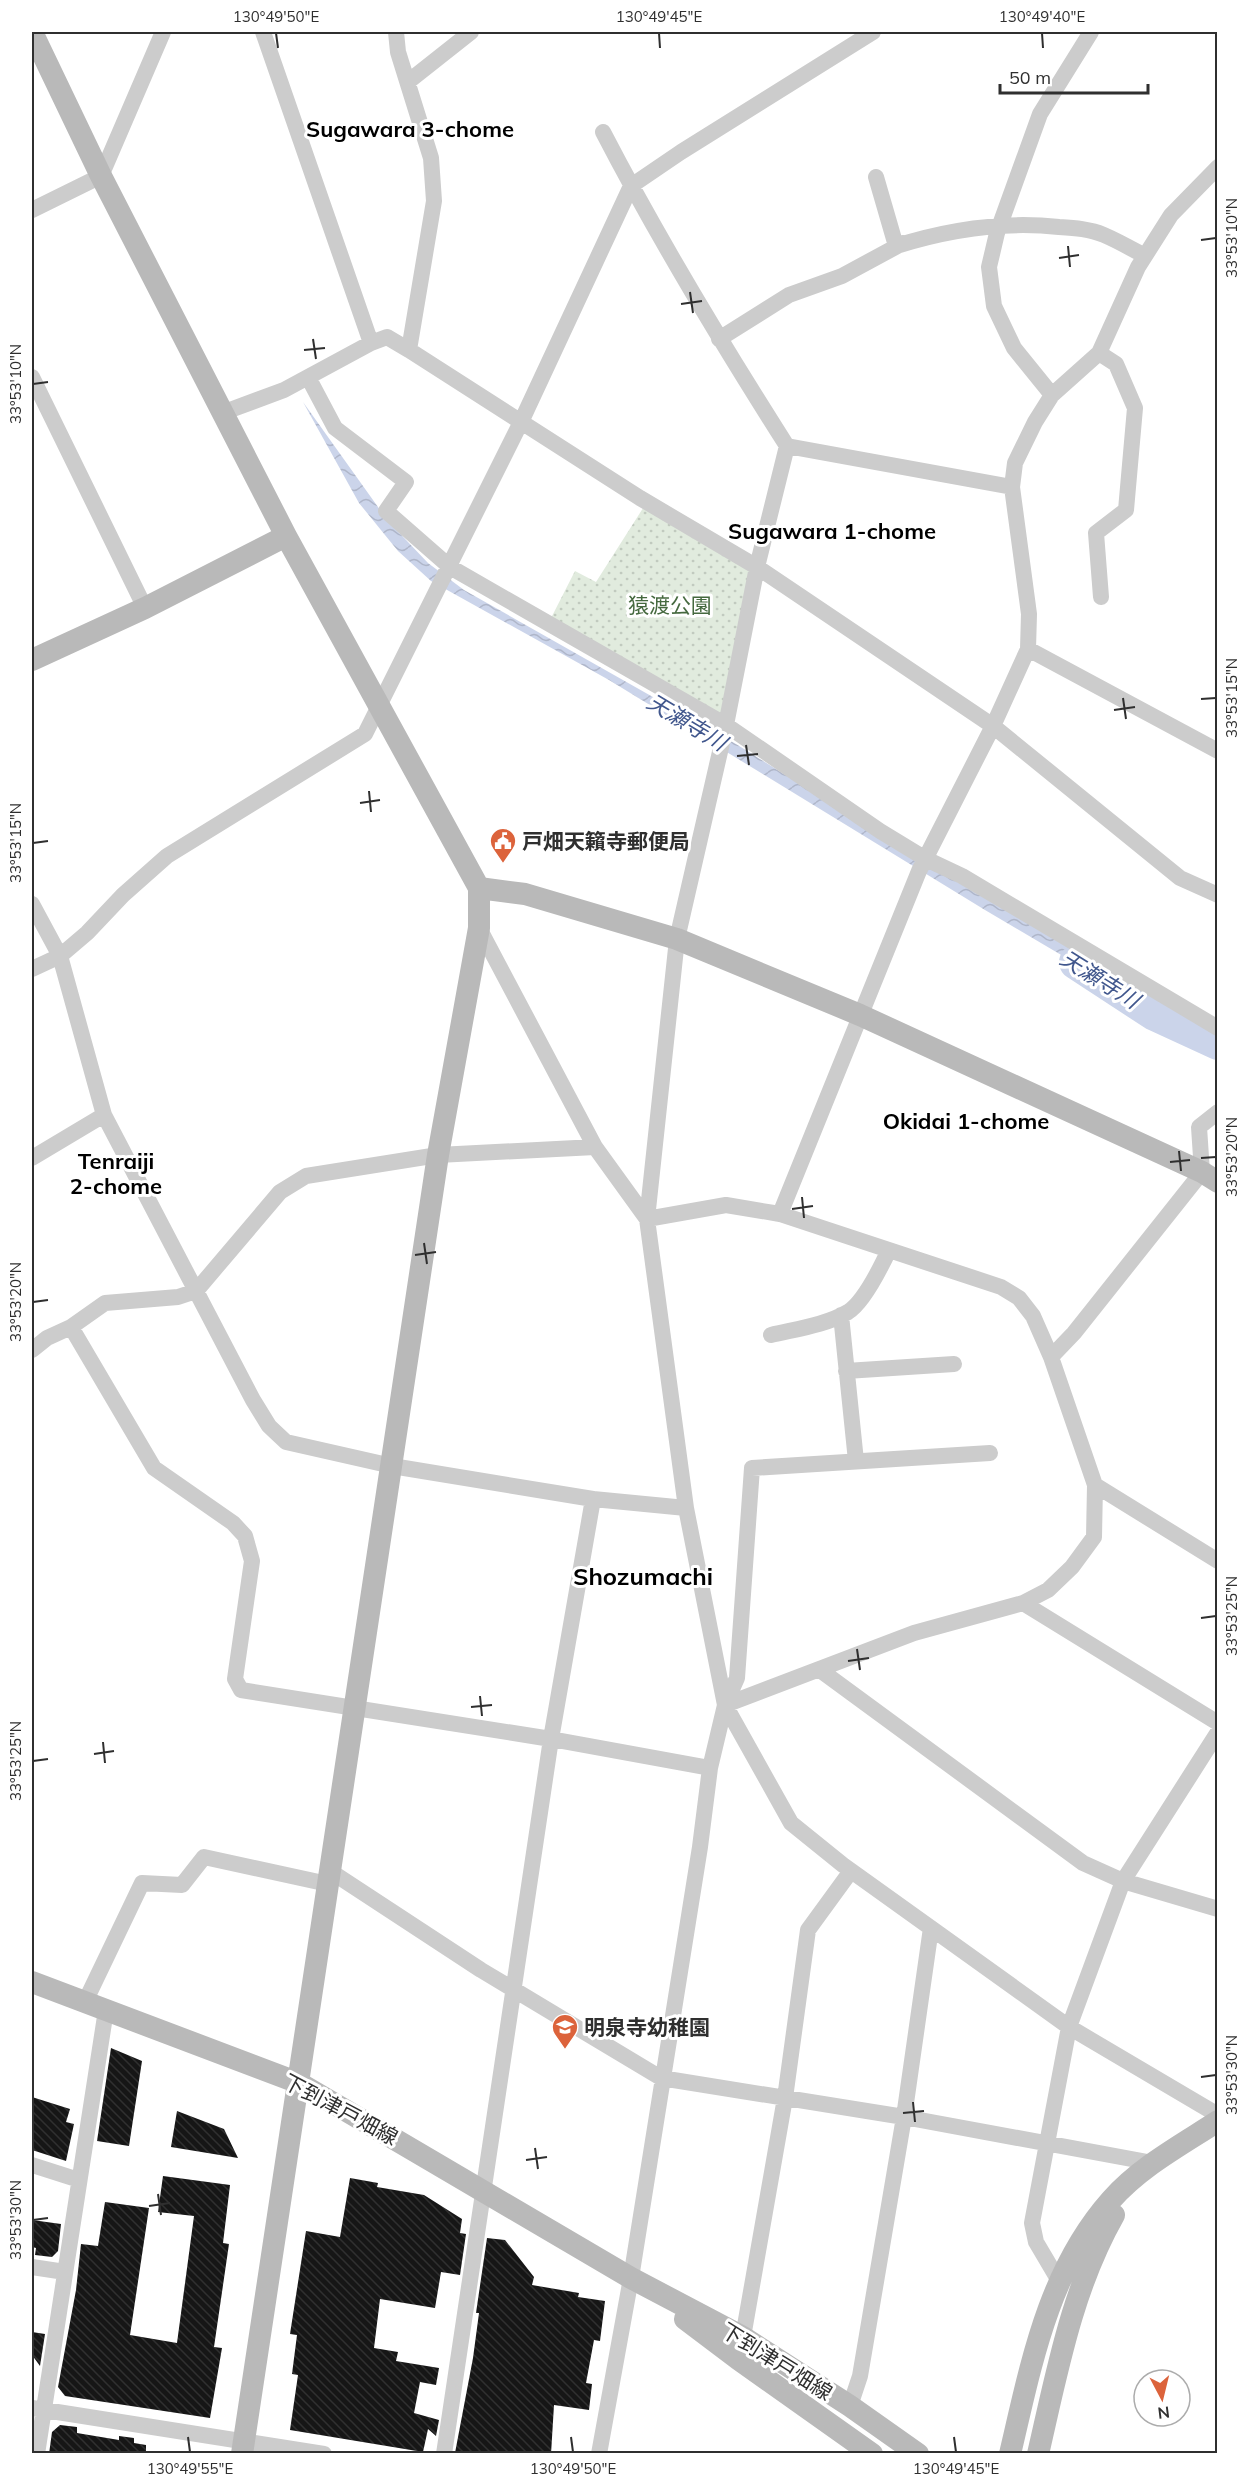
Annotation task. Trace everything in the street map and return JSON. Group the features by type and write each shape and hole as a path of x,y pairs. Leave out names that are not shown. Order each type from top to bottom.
{"street":[{"path":"32,32 101,176 286,536 479,888 479,927 438,1155 243,2447"},
{"path":"32,210 101,176 163,32"},
{"path":"263,32 371,343"},
{"path":"396,32 398,52 409,81 431,159 434,201 409,350"},
{"path":"409,81 471,32"},
{"path":"32,969 60,956 167,856 365,734 449,569 631,186 681,152 873,32"},
{"path":"1052,395 1014,348 994,306 989,267 1000,224 1040,114 1091,32"},
{"path":"603,132 631,186 719,339 787,446 758,567 725,728 677,939 647,1219 686,1508 725,1705 791,1823 851,1870 1069,2026 1218,2115"},
{"path":"780,1214 922,865 993,726 1028,649 1029,614 1012,487 1016,463 1035,422 1052,395 1099,353 1146,256 1171,215 1218,166"},
{"path":"876,177 896,246 939,232 1000,224 1030,224 1083,229 1104,235 1146,256"},
{"path":"719,339 789,295 842,276 903,243"},
{"path":"222,413 284,390 371,343 387,338 640,498 758,567 993,726 1180,878 1218,895"},
{"path":"1099,353 1116,364 1136,408 1126,510 1096,533 1101,597"},
{"path":"32,377 145,608"},
{"path":"308,377 334,428 406,482 386,511 449,569 725,728 880,831 922,865 963,876 1218,1028"},
{"path":"787,446 1012,487"},
{"path":"33,654 145,608 286,536"},
{"path":"1028,649 1218,751"},
{"path":"479,888 525,894 677,939 860,1015 1210,1177"},
{"path":"32,904 60,956 104,1115 253,1400 269,1426 286,1442 392,1466 593,1498 686,1508"},
{"path":"479,927 595,1147 647,1219"},
{"path":"1210,1177 1199,1127 1218,1113"},
{"path":"32,1158 104,1115"},
{"path":"32,1350 46,1338 71,1327 105,1303 178,1297 196,1291 279,1192 306,1176 438,1155 595,1147"},
{"path":"1051,1357 1074,1334 1210,1177"},
{"path":"647,1219 726,1205 780,1214 1001,1287 1019,1298 1033,1316 1051,1357 1095,1485 1094,1537 1072,1567 1048,1590 1023,1603 914,1633 725,1705"},
{"path":"771,1335 828,1321 850,1311 875,1278 889,1250"},
{"path":"840,1315 856,1461"},
{"path":"71,1327 154,1468 233,1523 244,1536 252,1561 235,1679 241,1690 551,1739 710,1767"},
{"path":"846,1371 954,1364"},
{"path":"599,2454 631,2278 661,2078 700,1847 710,1767 725,1705 737,1678 752,1468 990,1453"},
{"path":"1095,1485 1218,1562"},
{"path":"444,2454 551,1739 593,1498"},
{"path":"1023,1603 1218,1723"},
{"path":"820,1670 1083,1863 1123,1881 1218,1909"},
{"path":"1059,2281 1036,2242 1032,2223 1069,2026 1123,1881 1218,1732"},
{"path":"37,2454 38,2409 65,2272 79,2180 96,2006 142,1882 182,1885 204,1857 329,1877 661,2078 904,2117 1153,2163"},
{"path":"743,2337 785,2098 808,1930 851,1870"},
{"path":"850,2406 860,2376 904,2117 931,1928"},
{"name":"下到津戸畑線","path":"32,1982 299,2082 484,2189 631,2278 743,2337 850,2406 918,2454"},
{"path":"1010,2454 1033,2359 1059,2281 1082,2240 1112,2200 1153,2163 1218,2121"},
{"path":"1038,2454 1069,2321 1086,2272 1103,2235 1122,2203 1153,2163"},
{"path":"32,2164 79,2180"},
{"path":"32,2267 65,2272"},
{"name":"下到津戸畑線","path":"631,2278 738,2359 872,2454"},
{"path":"38,2409 243,2447 324,2454"}],"green space":[{"name":"猿渡公園","path":"645,505 752,569 723,718 549,622 575,571 596,582"}],"water":[{"path":"303,402 388,521 428,563 464,590 736,744 944,874 1217,1032 1217,1047 985,910 609,680 431,581 398,551 359,503"}],"building":[{"path":"111,2048 142,2061 129,2146 97,2141"},
{"path":"32,2097 70,2109 66,2122 74,2124 66,2161 32,2150"},
{"path":"177,2111 224,2129 238,2158 171,2147"},
{"path":"163,2176 230,2185 223,2243 229,2244 214,2347 222,2348 210,2418 65,2396 58,2387 76,2290 81,2244 98,2246 105,2202 149,2208 130,2335 177,2343 194,2216 158,2212"},
{"path":"350,2178 378,2183 377,2187 424,2195 462,2219 460,2233 466,2234 460,2275 441,2272 435,2308 380,2299 374,2348 398,2352 396,2361 439,2368 436,2385 420,2382 414,2413 439,2420 436,2436 428,2429 423,2452 290,2430 298,2375 292,2374 297,2335 290,2334 306,2231 340,2237"},
{"path":"32,2220 61,2224 58,2251 52,2257 35,2255 36,2248 32,2247"},
{"path":"487,2238 505,2240 534,2277 532,2285 579,2293 578,2297 605,2301 600,2341 594,2340 586,2383 592,2384 589,2410 554,2405 551,2454 505,2451 505,2454 484,2451 484,2454 455,2453 473,2358 479,2313 476,2313"},
{"path":"32,2332 45,2334 40,2366 32,2355"},
{"path":"60,2425 77,2427 77,2433 119,2440 119,2436 134,2438 134,2443 146,2445 146,2454 49,2454 52,2432"}],"waterway":[{"name":"天瀬寺川","path":"1077,962 1155,1013 1218,1042"}],"place":[{"name":"戸畑天籟寺郵便局","path":"503,864"},
{"name":"明泉寺幼稚園","path":"565,2050"}],"district":[{"name":"Sugawara 3-chome","path":"410,129"},
{"name":"Sugawara 1-chome","path":"832,531"},
{"name":"Okidai 1-chome","path":"966,1121"},
{"name":"Tenraiji 2-chome","path":"116,1174"},
{"name":"Shozumachi","path":"643,1576"}]}
